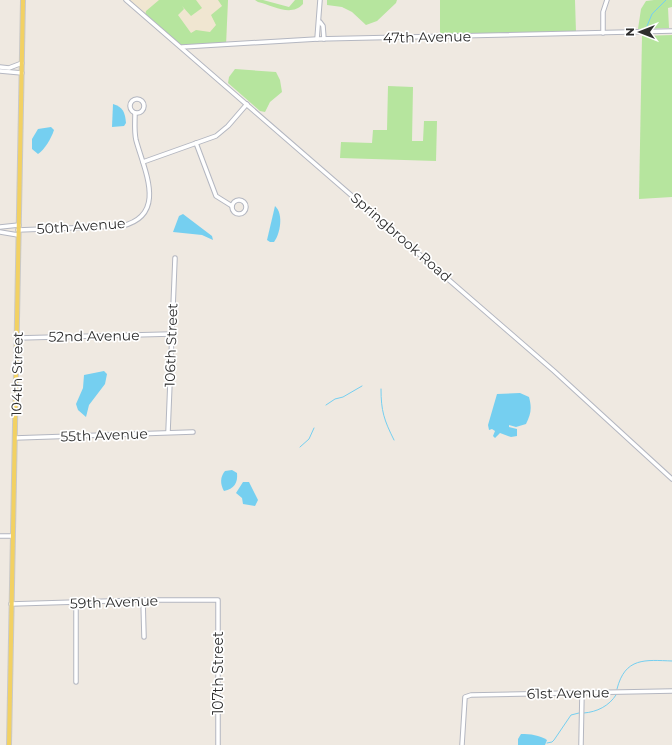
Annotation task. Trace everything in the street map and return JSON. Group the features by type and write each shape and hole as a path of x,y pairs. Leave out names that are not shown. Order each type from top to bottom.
{"main road":[{"name":"104th Street","path":"9,745 12,536 18,338 18,225 23,1"}],"street":[{"name":"Springbrook Road","path":"126,0 554,371 672,478"},
{"path":"318,39 320,0"},
{"path":"603,33 603,12 607,0"},
{"path":"320,22 323,26 324,39"},
{"name":"47th Avenue","path":"182,47 318,39 672,31"},
{"path":"0,67 9,68 22,63"},
{"path":"0,71 22,73"},
{"path":"135,113 141,112 144,108 143,101 139,99 134,99 130,105 131,110 135,113 134,130 143,162 216,136 228,126 247,104"},
{"path":"196,144 216,196 232,206"},
{"name":"50th Avenue","path":"18,230 127,225 137,220 145,212 150,194 143,162"},
{"path":"0,227 18,225"},
{"path":"0,232 18,235"},
{"name":"106th Street","path":"168,432 175,258"},
{"name":"52nd Avenue","path":"18,338 171,334"},
{"name":"55th Avenue","path":"15,438 193,432"},
{"path":"0,536 12,536"},
{"path":"143,600 144,637"},
{"name":"59th Avenue","path":"11,604 143,600 218,600"},
{"name":"107th Street","path":"218,600 218,745"},
{"path":"76,603 76,682"},
{"name":"61st Avenue","path":"462,745 465,697 471,695 672,691"},
{"path":"581,745 582,693"}],"shaded area":[{"path":"130,0 228,0 226,45 182,47 130,4"}],"green space":[{"path":"159,0 196,0 202,8 191,16 182,6 184,9 178,15 191,33 196,30 210,32 216,25 211,15 222,6 218,0 228,0 226,45 182,47 145,16 146,11"},
{"path":"255,0 263,0 289,7 295,0 303,0 303,4 293,10 288,10 276,8"},
{"path":"327,0 397,0 396,3 377,21 366,25 352,12 342,7 327,5"},
{"path":"440,0 575,0 576,33 440,36"},
{"path":"672,0 672,7 668,8 669,28 638,29 641,9 646,1"},
{"path":"672,35 672,197 639,199 642,36"},
{"path":"235,69 276,72 280,80 282,92 270,102 265,112 260,111 228,83 229,77"},
{"path":"388,86 413,87 412,141 423,141 424,121 437,121 436,161 340,158 341,142 372,143 373,130 387,130"}],"water":[{"path":"113,104 123,110 126,123 124,126 112,127"},
{"path":"51,127 54,130 51,137 45,147 38,154 32,149 32,139 38,129"},
{"path":"275,206 278,210 280,224 278,234 274,242 270,242 267,240"},
{"path":"183,214 212,236 213,240 202,235 173,232 179,216"},
{"path":"104,371 107,374 105,384 89,405 86,417 78,410 76,404 83,388 84,375"},
{"path":"520,393 529,397 530,401 531,408 526,424 516,427 509,425 509,427 517,429 517,436 511,437 500,433 495,438 493,436 495,431 492,429 489,430 488,425 497,394"},
{"path":"232,470 237,473 236,483 230,489 224,491 221,478 225,471"},
{"path":"243,482 249,482 258,500 255,506 243,504 242,498 236,493"},
{"path":"521,734 535,735 547,740 545,745 518,745 518,739"}],"waterway":[{"path":"647,26 652,14 666,0"},
{"path":"326,405 362,386"},
{"path":"381,389 384,415 394,440"},
{"path":"300,447 309,439 314,428"},
{"path":"617,689 625,671 631,666 637,663 653,660 672,661"},
{"path":"584,713 602,708 616,695"},
{"path":"547,743 554,740 571,715 579,713"}]}
